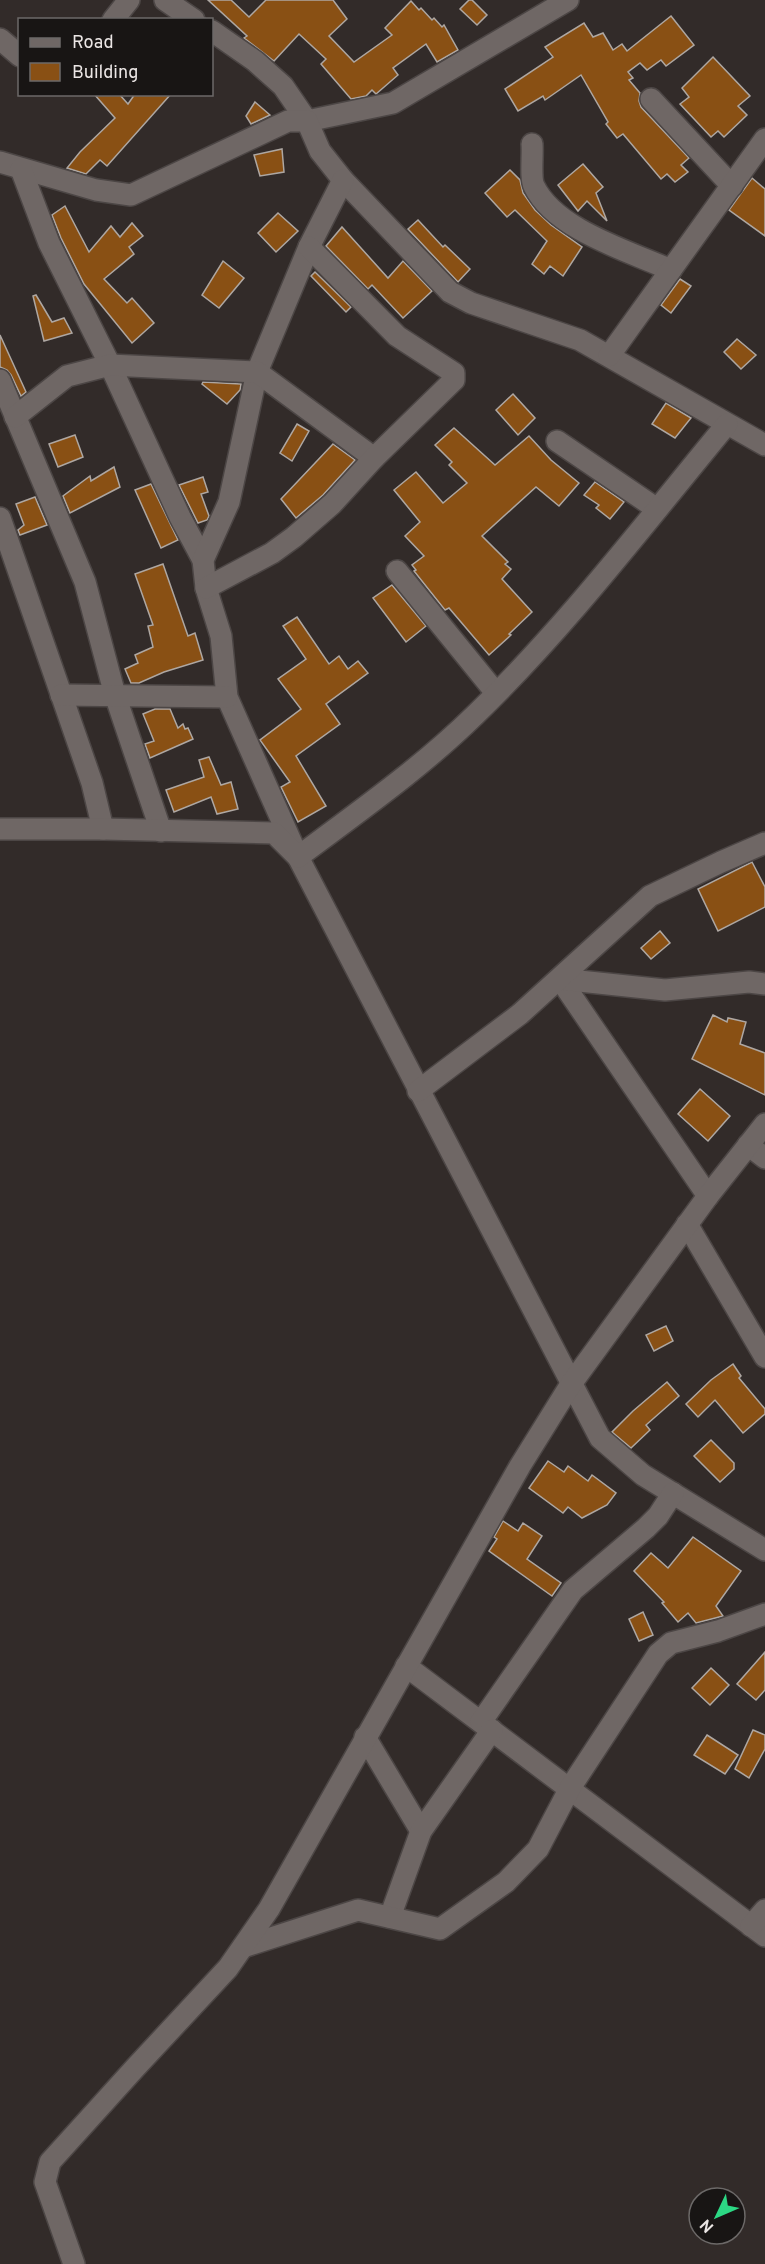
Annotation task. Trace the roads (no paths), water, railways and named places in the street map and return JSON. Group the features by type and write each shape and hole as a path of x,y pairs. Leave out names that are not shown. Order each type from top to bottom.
{"street":[{"path":"115,18 129,0"},
{"path":"165,0 191,18"},
{"path":"0,162 96,190 131,195 288,121 307,121 393,103 568,0"},
{"path":"213,32 255,61 283,86 307,121 320,151 342,180 450,292 471,303 580,340 765,446"},
{"path":"0,39 18,54"},
{"path":"651,99 732,186"},
{"path":"609,356 765,139"},
{"path":"532,144 532,183 544,202 584,232 671,270"},
{"path":"21,169 49,243 110,365 202,560 206,588 220,636 227,698 298,858 600,1438 643,1474 765,1550"},
{"path":"202,560 229,502 257,372 309,247 342,180"},
{"path":"206,588 272,553 294,537 332,504 374,458 454,380 454,373 397,336 309,247"},
{"path":"15,417 67,376 110,365 257,372 374,458"},
{"path":"0,380 85,582 115,695 161,831"},
{"path":"298,858 429,757 496,693 553,635 727,424"},
{"path":"557,441 657,509"},
{"path":"0,518 92,783 103,828"},
{"path":"397,571 496,693"},
{"path":"61,695 227,698"},
{"path":"0,829 103,828 274,833 298,858"},
{"path":"418,1091 560,980 650,896 721,861 765,843"},
{"path":"560,980 665,990 749,982 765,984"},
{"path":"560,980 708,1196"},
{"path":"74,2264 45,2182 50,2162 228,1968 243,1947 269,1909 520,1466 571,1384 708,1196 757,1151 765,1124"},
{"path":"687,1224 765,1357"},
{"path":"390,1917 421,1831 573,1590 646,1528 658,1516 673,1493"},
{"path":"243,1947 358,1910 440,1929 506,1882 538,1848 570,1788 658,1654 671,1643 718,1631 765,1614"},
{"path":"406,1666 570,1788 760,1924"},
{"path":"365,1737 421,1831"}]}
